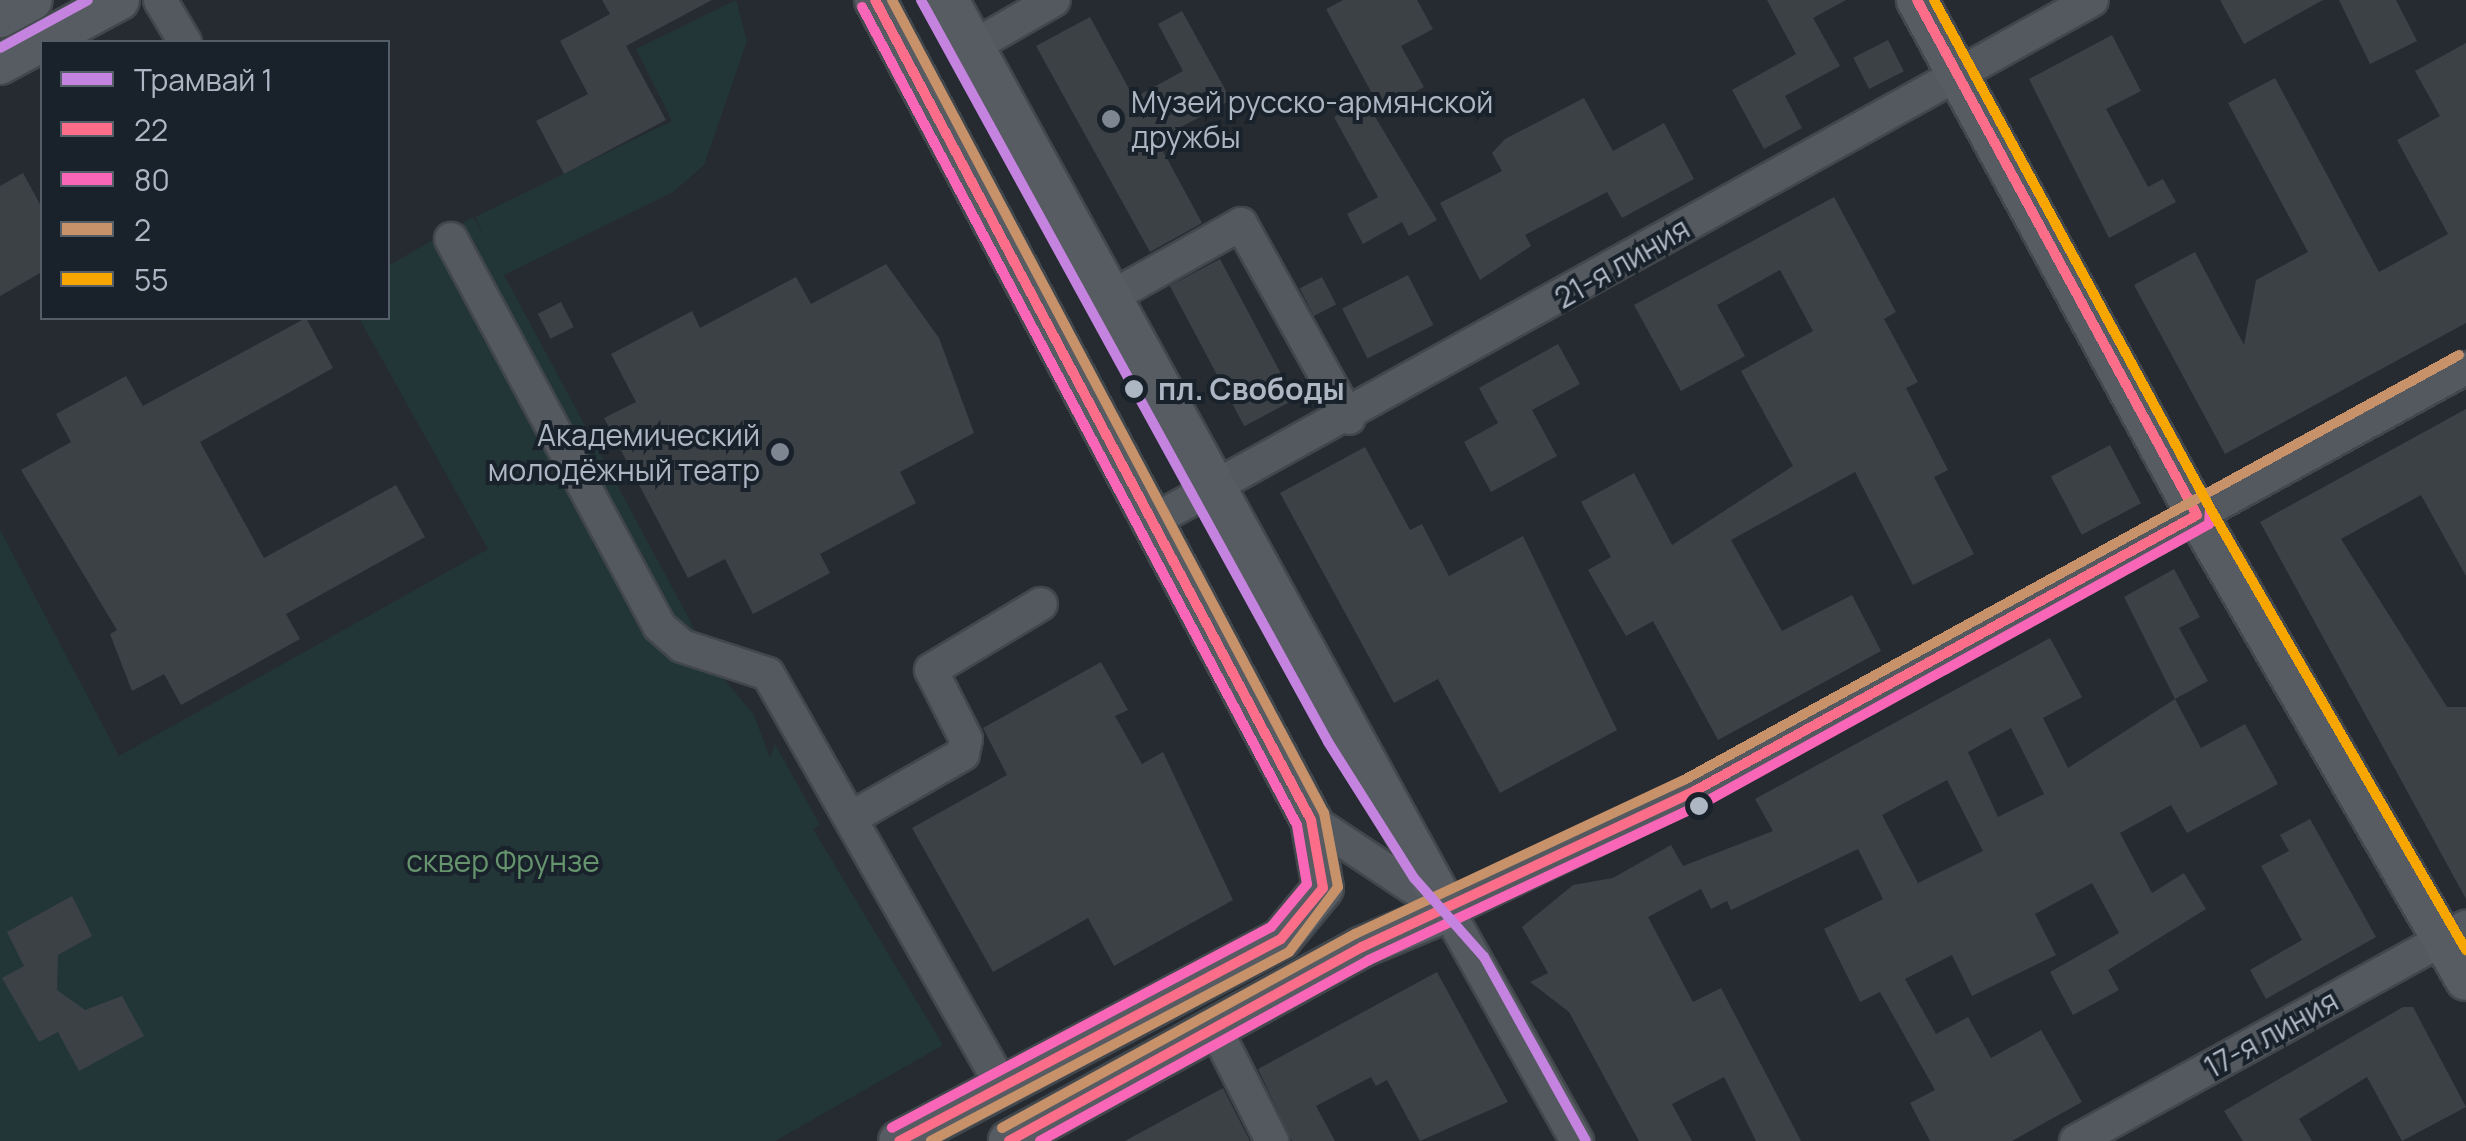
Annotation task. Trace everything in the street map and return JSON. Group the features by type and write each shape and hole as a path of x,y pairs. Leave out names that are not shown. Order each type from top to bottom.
{"main road":[{"path":"0,18 32,0"},
{"path":"45,40 119,0"},
{"path":"875,0 1311,820 1323,888 1282,939 899,1141"},
{"path":"948,0 1448,911 1215,1028 1009,1141"},
{"path":"1917,0 2196,514 2455,932 2466,980"},
{"path":"0,64 40,42"}],"street":[{"path":"160,0 183,40"},
{"path":"974,46 1054,0"},
{"name":"21-я линия","path":"1151,522 1349,418 2092,0"},
{"path":"1111,297 1240,224 1349,418"},
{"path":"451,239 658,626 682,646 768,674 1004,1088"},
{"path":"1448,911 1691,793 2466,368"},
{"path":"850,818 962,754 966,739 931,670 1041,604"},
{"path":"1311,820 1448,911 1577,1141"},
{"name":"17-я линия","path":"2076,1141 2455,932"},
{"path":"1215,1028 1272,1141"}],"green space":[{"name":"сквер Фрунзе","path":"736,0 747,41 704,165 673,192 504,275 716,669 754,715 770,758 775,744 820,825 813,829 943,1045 775,1141 0,1141 0,530 119,756 488,549 360,320 390,320 390,265 473,217 485,237 475,217 672,121 636,49"}],"building":[{"path":"602,0 712,0 626,46 666,120 564,174 536,121 588,94 560,41 610,14"},
{"path":"1343,0 1417,0 1433,29 1401,46 1424,87 1381,110 1326,9"},
{"path":"1767,0 1846,0 1813,18 1840,66 1785,96 1802,128 1764,149 1732,90 1796,54"},
{"path":"2220,0 2323,0 2244,44"},
{"path":"2339,0 2396,0 2417,41 2370,64"},
{"path":"1182,11 1231,100 1157,140 1202,223 1150,252 1036,46 1090,17 1134,98 1183,71 1158,24"},
{"path":"2112,35 2141,91 2106,109 2148,187 2163,179 2176,202 2109,238 2029,79"},
{"path":"1888,40 1904,71 1869,89 1853,58"},
{"path":"2466,43 2466,323 2225,454 2134,285 2195,252 2244,345 2256,280 2308,252 2228,103 2275,78 2379,272 2448,234 2397,140 2440,116 2415,71"},
{"path":"1584,98 1613,151 1664,123 1694,179 1622,218 1607,192 1525,235 1531,246 1480,280 1440,203 1502,171 1492,153 1505,139"},
{"path":"1365,100 1437,220 1409,236 1402,222 1363,244 1347,214 1378,197 1334,117"},
{"path":"23,173 40,204 40,273 0,296 0,186"},
{"path":"1834,197 1896,312 1884,319 1918,382 1906,388 1948,470 1934,477 1974,554 1913,585 1855,472 1731,540 1782,631 1852,595 1881,651 1718,740 1653,621 1626,636 1588,570 1611,557 1581,502 1634,473 1672,545 1793,466 1741,371 1813,331 1780,270 1717,305 1745,356 1681,391 1634,305"},
{"path":"1220,259 1295,399 1244,426 1170,286"},
{"name":"Академический молодёжный театр","path":"886,264 939,338 974,433 900,472 916,503 820,554 830,573 753,614 725,559 688,578 604,418 636,402 611,354 692,311 700,328 796,277 811,304"},
{"path":"1408,275 1433,325 1367,358 1342,309"},
{"path":"1322,277 1336,305 1314,316 1300,288"},
{"path":"561,302 574,327 551,339 538,314"},
{"path":"307,320 333,368 200,442 264,558 396,485 425,537 286,614 300,639 181,705 164,674 132,691 110,634 117,630 21,470 71,442 56,414 126,376 143,406"},
{"path":"1558,344 1580,384 1532,410 1557,456 1491,492 1464,442 1498,423 1479,388"},
{"path":"2466,409 2466,576 2421,495 2341,539 2447,707 2466,707 2466,899 2260,522"},
{"path":"2110,445 2141,503 2082,535 2051,476"},
{"path":"1365,447 1410,530 1422,524 1449,576 1523,536 1617,730 1500,793 1438,679 1394,703 1280,493"},
{"path":"2174,569 2200,617 2179,628 2208,681 2175,699 2124,597"},
{"path":"2050,638 2082,697 2043,718 2068,768 2175,699 2201,748 2245,724 2278,784 2187,833 2171,805 2120,833 2152,893 2184,873 2206,909 2108,970 2119,990 2073,1015 2050,972 2119,933 2092,883 2035,914 2056,955 1972,996 1952,955 1905,979 1936,1034 1968,1017 1991,1058 2041,1030 2082,1102 2012,1141 1930,1141 1910,1103 1935,1090 1880,992 1860,1002 1824,929 1883,899 1858,849 1731,910 1727,901 1711,909 1701,889 1648,917 1693,1002 1721,988 1801,1141 1756,1141 1724,1077 1672,1104 1692,1141 1639,1141 1569,1012 1530,982 1548,973 1522,927 1573,885 1613,878 1671,845 1683,866 1773,831 1755,799","holes":["2011,728 2044,794 1998,817 1968,752","1947,780 1983,851 1918,883 1882,815"]},
{"path":"1101,662 1128,710 1115,716 1142,764 1163,752 1233,900 1114,966 1088,918 993,972 912,828 1007,775 983,728"},
{"path":"2310,819 2376,937 2266,999 2250,970 2302,940 2261,866 2289,851 2280,835"},
{"path":"72,896 92,936 58,955 57,990 85,1010 122,996 144,1036 79,1071 58,1032 39,1042 2,978 24,966 7,932"},
{"path":"1437,972 1508,1102 1420,1141 1387,1080 1376,1086 1371,1077 1316,1106 1335,1141 1292,1141 1258,1069"},
{"path":"2403,1007 2413,1007 2466,1107 2402,1141 2367,1077 2299,1119 2312,1141 2243,1141 2224,1111"},
{"path":"1223,1088 1250,1141 1125,1141 1171,1116"}],"tram line":[{"name":"1","path":"0,48 88,0"},
{"name":"1","path":"921,0 1328,742 1414,878 1484,957 1586,1141"}],"transit line":[{"name":"22","path":"875,0 1311,820 1323,888 1281,939 899,1141"},
{"name":"2","path":"892,0 1324,813 1338,887 1289,952 931,1141"},
{"name":"22","path":"1009,1141 1362,947 1691,793 2197,515 1917,0"},
{"name":"80","path":"1040,1141 1369,960 1698,806 2209,524 2210,508 1934,0"},
{"name":"55","path":"1934,0 2210,508 2466,950"},
{"name":"80","path":"862,7 1297,825 1307,884 1271,927 892,1128"},
{"name":"2","path":"1002,1128 1355,934 1684,780 2459,355"}],"place":[{"name":"Музей русско-армянской дружбы","path":"1111,119"},
{"name":"пл. Свободы","path":"1134,389"},
{"name":"Академический молодёжный театр","path":"780,452"}]}
